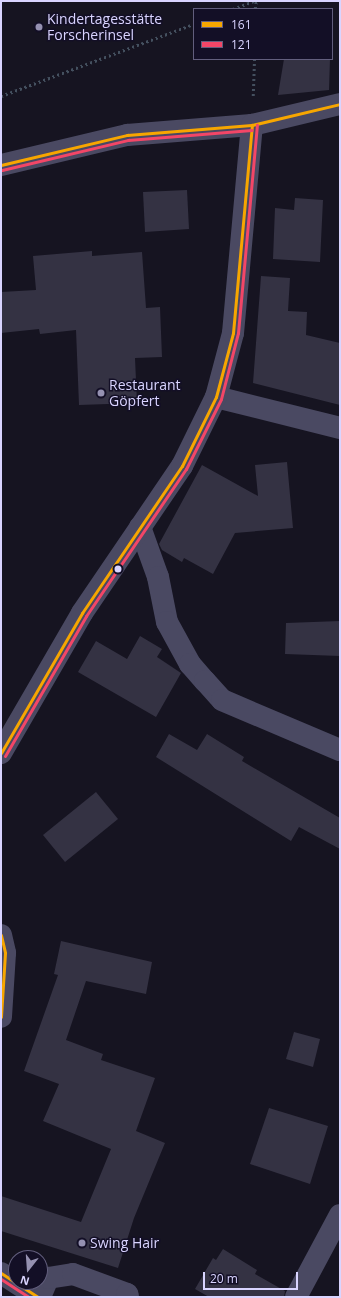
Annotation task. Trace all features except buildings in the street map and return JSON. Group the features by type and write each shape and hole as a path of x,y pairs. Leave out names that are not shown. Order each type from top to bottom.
{"street":[{"path":"1,165 128,135 252,125 340,104"},
{"path":"1,753 82,613 182,466 216,397 233,333 252,125"},
{"path":"216,397 340,428"},
{"path":"140,527 158,577 167,622 190,664 200,676 222,700 340,750"},
{"path":"1,935 5,953 1,1017"},
{"path":"296,1297 340,1215"},
{"path":"1,1273 39,1297 48,1278 73,1274 128,1294 128,1297"}],"path":[{"path":"236,8 255,1"},
{"path":"1,96 193,24"},
{"path":"252,125 254,60"}],"transit line":[{"name":"161","path":"1,165 127,135 252,125 340,104"},
{"name":"161","path":"1,753 82,613 182,466 216,397 233,333 252,125"},
{"name":"121","path":"5,756 86,616 186,469 221,399 238,333 257,125"},
{"name":"121","path":"2,170 128,140 252,130"},
{"name":"161","path":"1,935 5,953 1,1017"},
{"name":"161","path":"1,1273 38,1297"},
{"name":"121","path":"1,1279 29,1297"}],"place":[{"name":"Kindertagesstätte Forscherinsel","path":"39,27"},
{"name":"Restaurant Göpfert","path":"101,393"},
{"name":"Swing Hair","path":"82,1243"}]}
